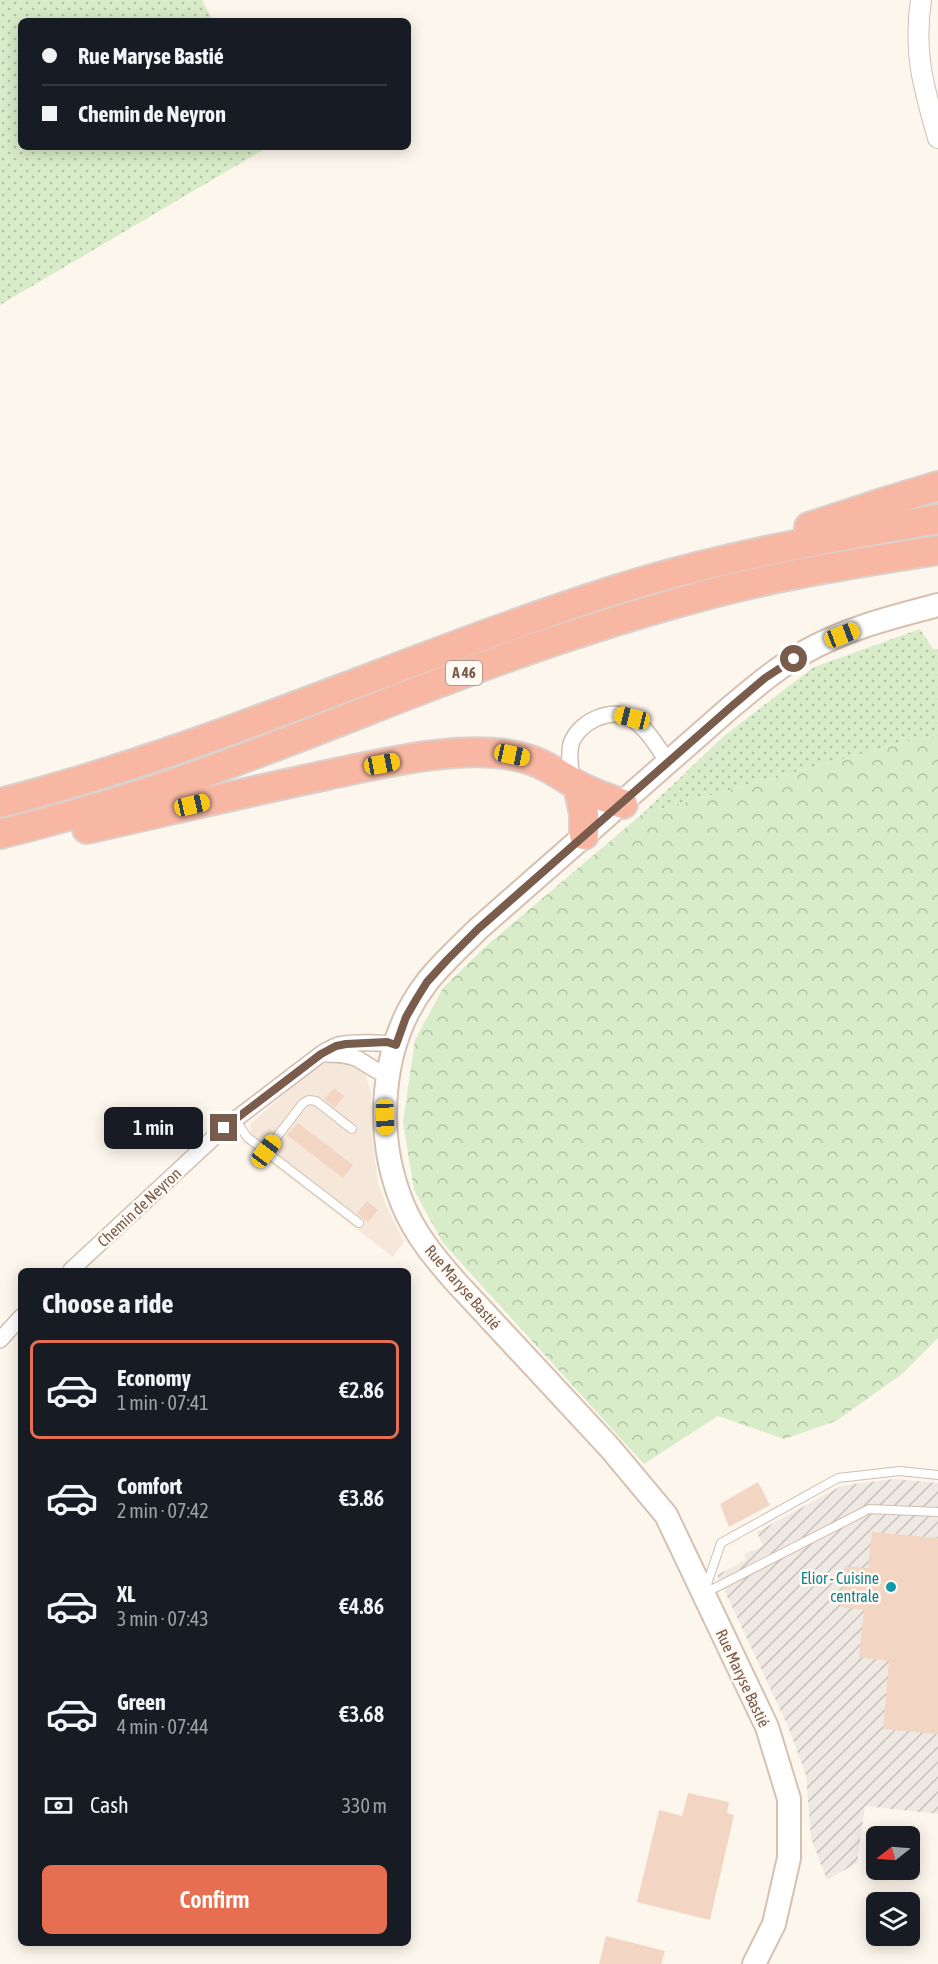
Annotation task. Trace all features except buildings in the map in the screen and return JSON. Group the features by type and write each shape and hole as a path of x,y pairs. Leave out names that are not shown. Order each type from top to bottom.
{"highway":[{"path":"685,569 938,486"},
{"name":"A 46","path":"0,803 176,751 273,716 441,650 608,592 685,569 796,544 938,519"},
{"name":"A 46","path":"0,834 110,804 188,779 369,711 444,680 626,618 693,598 769,580 938,550"},
{"path":"0,848 309,779 429,756 483,753 512,755 541,764 575,784 623,804"},
{"path":"575,784 584,814 584,835"}],"main road":[{"name":"Rue Maryse Bastié","path":"754,1964 774,1924 789,1858 789,1799 767,1727 666,1515 610,1448 454,1280 416,1231 403,1206 389,1157 384,1105 388,1076 406,1017 427,982 478,929 584,835 623,804 668,762 783,665 828,640 938,604"},
{"name":"Rue Maryse Bastié","path":"890,618 938,616"}],"street":[{"path":"921,0 918,33 922,80 938,138"},
{"path":"575,784 570,762 571,744 582,726 597,717 614,714 632,718 668,762"},
{"name":"Chemin de Neyron","path":"73,1268 229,1124 321,1054 336,1046 346,1044 387,1042 396,1045"},
{"path":"321,1054 339,1054 356,1058 388,1076"},
{"path":"0,1340 18,1320"}],"lane":[{"path":"266,1151 303,1103 309,1100 316,1101 352,1129"},
{"path":"229,1124 359,1222"},
{"path":"704,1594 721,1543 838,1478 900,1471 938,1475"},
{"path":"704,1594 869,1509 938,1512"}],"shaded area":[{"path":"346,1063 365,1074 371,1092 371,1130 378,1183 404,1242 393,1257 243,1142 251,1132 250,1124 311,1071 323,1064"},
{"path":"893,1479 938,1483 938,1814 865,1806 857,1863 827,1880 811,1838 806,1775 787,1724 717,1575 746,1560 744,1554 763,1546 757,1532 841,1486"}],"green space":[{"path":"0,0 202,0 211,18 18,18 18,150 263,150 0,305"},
{"path":"920,629 933,649 938,649 938,737 920,738 642,814 724,736 814,667"},
{"path":"938,737 938,1338 902,1374 836,1421 784,1439 718,1416 644,1464 443,1243 414,1190 403,1122 415,1040 443,988 485,947 642,814 920,738"}],"place":[{"name":"Elior - Cuisine centrale","path":"891,1587"}],"route":[{"path":"224,1128 321,1054 336,1046 387,1042 396,1045 406,1017 427,982 478,929 732,706 765,678 794,659"}]}
